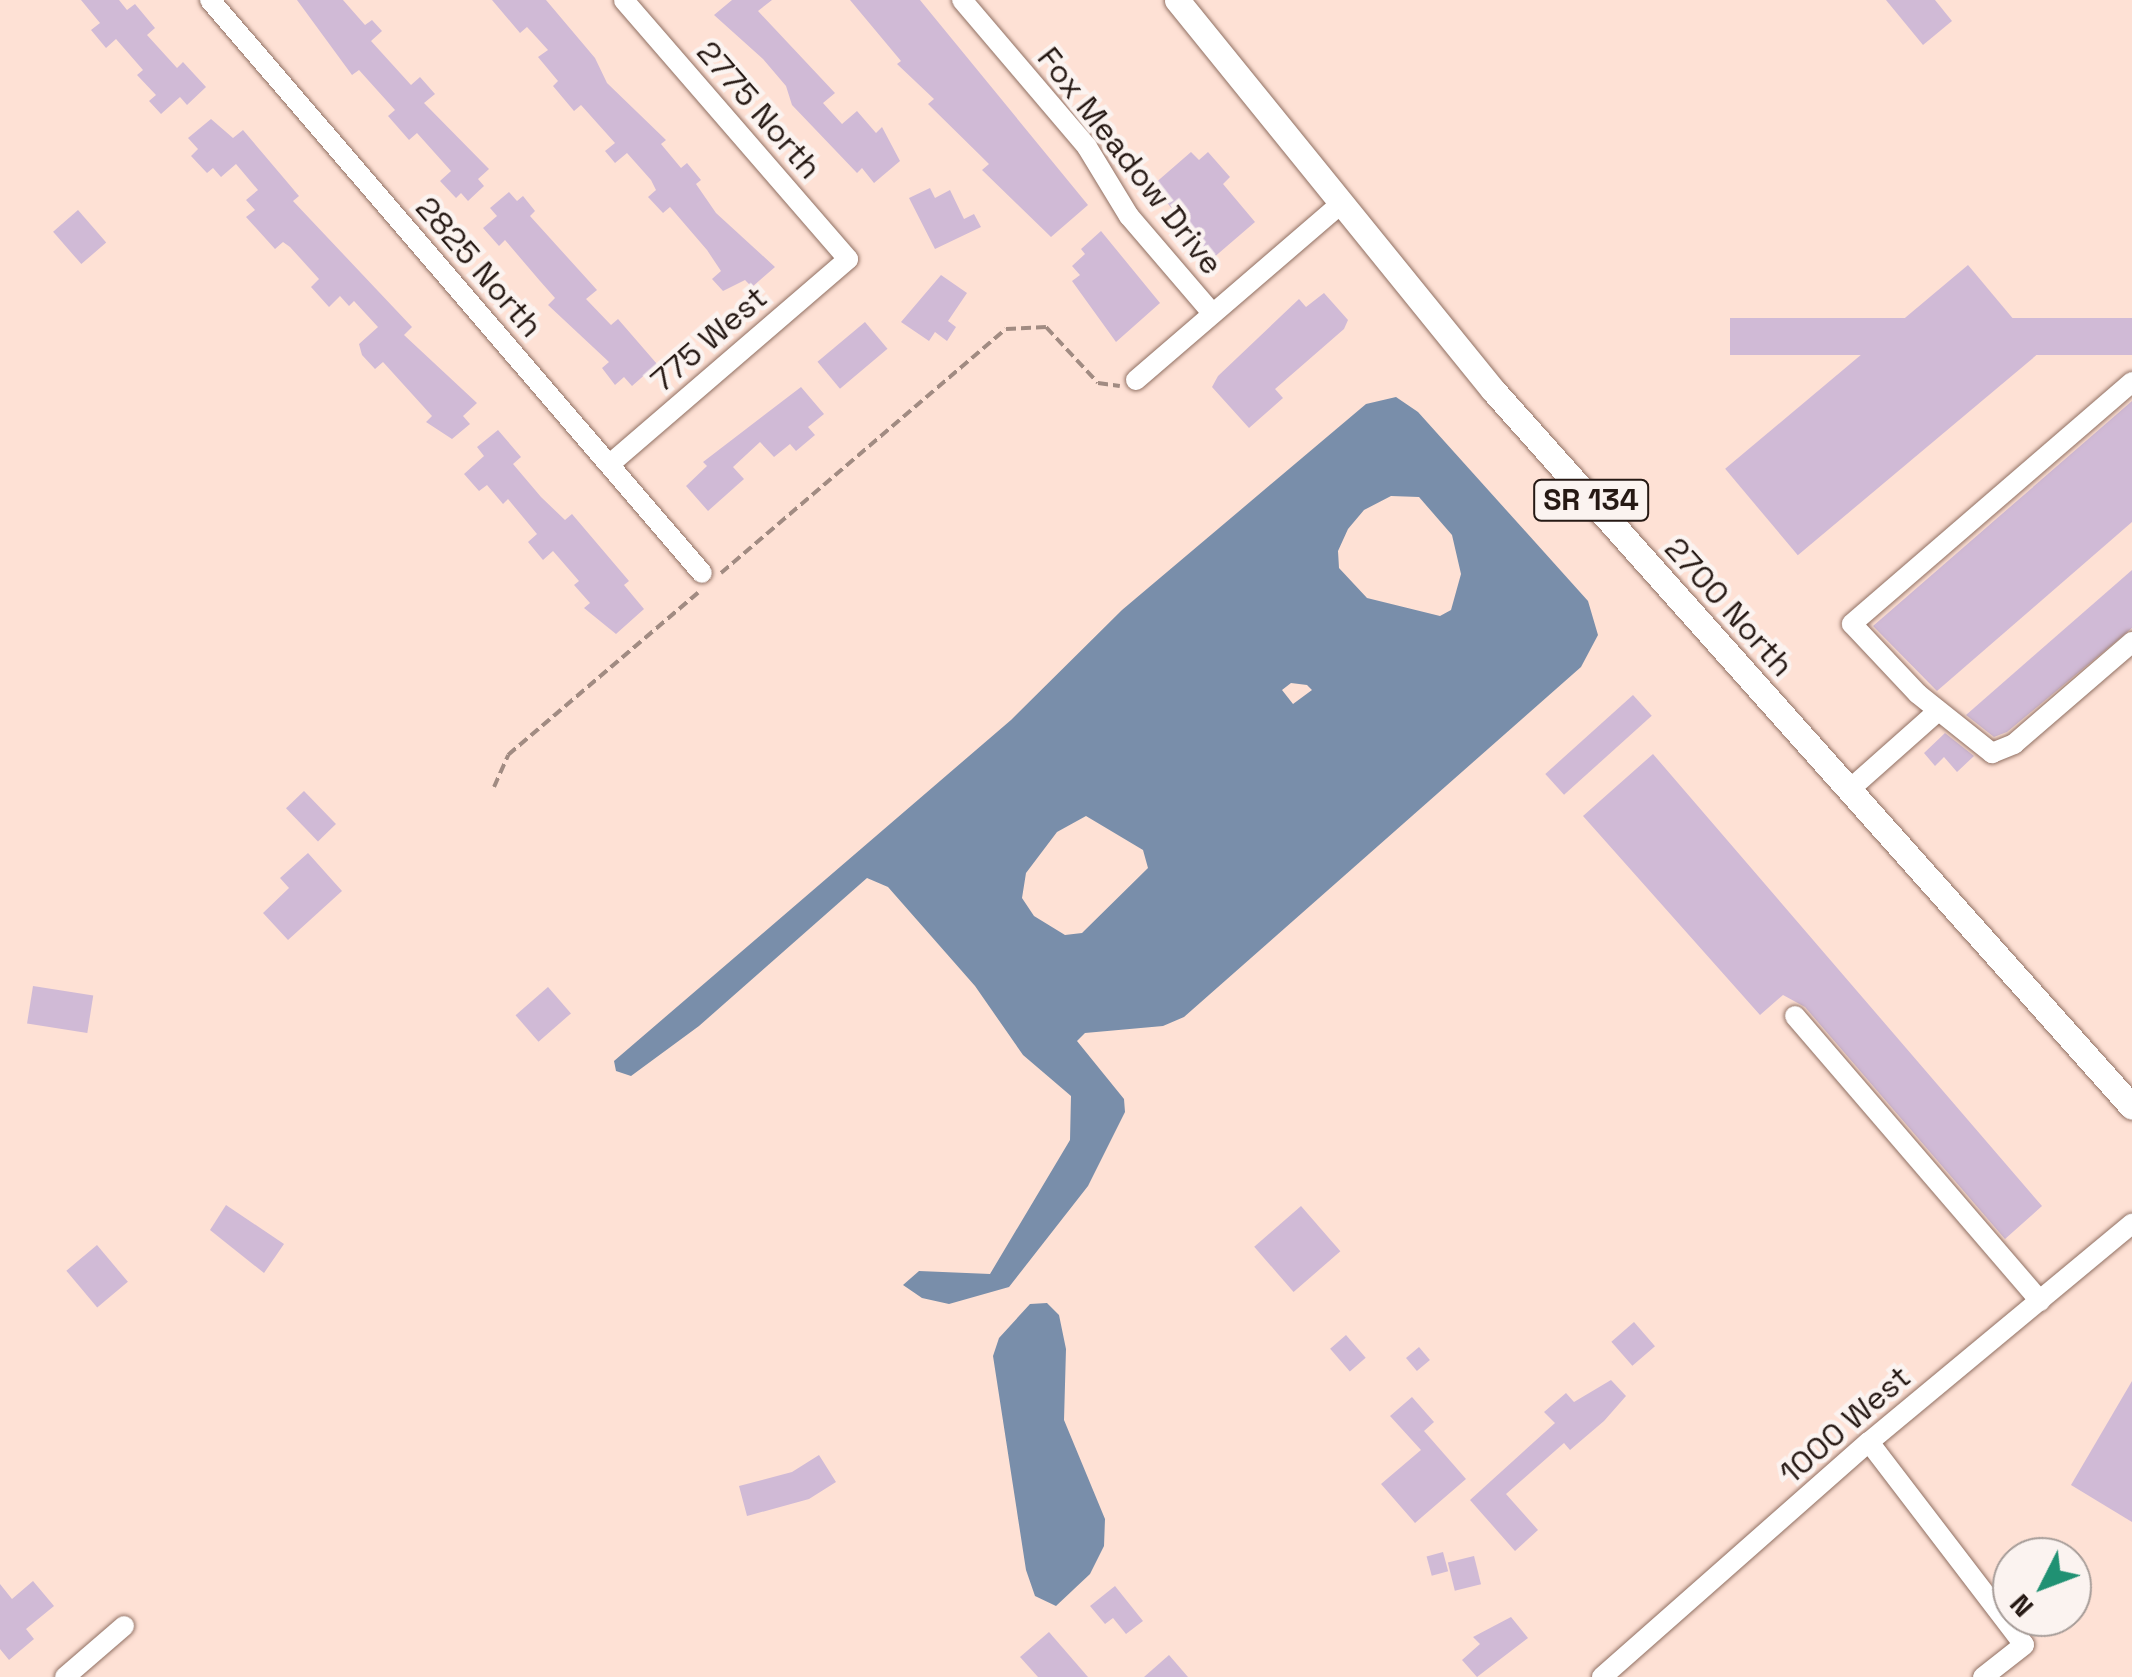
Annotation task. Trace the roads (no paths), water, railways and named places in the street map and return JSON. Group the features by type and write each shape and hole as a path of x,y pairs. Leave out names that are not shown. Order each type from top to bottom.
{"main road":[{"name":"2700 North","path":"1177,0 1338,206 2132,1107"}],"street":[{"name":"2825 North","path":"210,0 702,573"},
{"name":"2775 North","path":"624,0 848,259"},
{"name":"Fox Meadow Drive","path":"962,0 1088,147 1130,216 1212,313"},
{"path":"1136,380 1338,206"},
{"name":"775 West","path":"610,464 848,259"},
{"path":"2132,382 1852,624 1938,710 1997,754 2132,642"},
{"path":"1849,790 1938,710"},
{"path":"1795,1016 2040,1300"},
{"name":"1000 West","path":"1602,1677 1869,1442 2132,1224"},
{"path":"1869,1442 2024,1644 1983,1677"},
{"path":"66,1677 124,1626"}],"water":[{"path":"1396,397 1418,412 1588,601 1598,635 1581,667 1184,1017 1163,1026 1085,1033 1077,1041 1124,1099 1125,1112 1088,1186 1009,1287 949,1304 922,1298 903,1285 919,1271 990,1274 1070,1140 1071,1096 1023,1055 975,986 888,887 867,878 699,1026 631,1076 616,1071 614,1061 1011,720 1122,610 1366,404","holes":["1391,496 1419,497 1452,535 1461,574 1451,610 1440,616 1367,598 1339,568 1338,551 1348,529 1364,510","1291,683 1307,685 1312,690 1293,704 1282,690","1086,816 1143,850 1148,868 1082,933 1065,935 1034,916 1022,898 1026,873 1057,832"]},
{"path":"1047,1303 1059,1315 1066,1349 1064,1420 1105,1519 1104,1546 1090,1574 1056,1606 1035,1596 1026,1570 993,1356 999,1338 1030,1304"}]}
